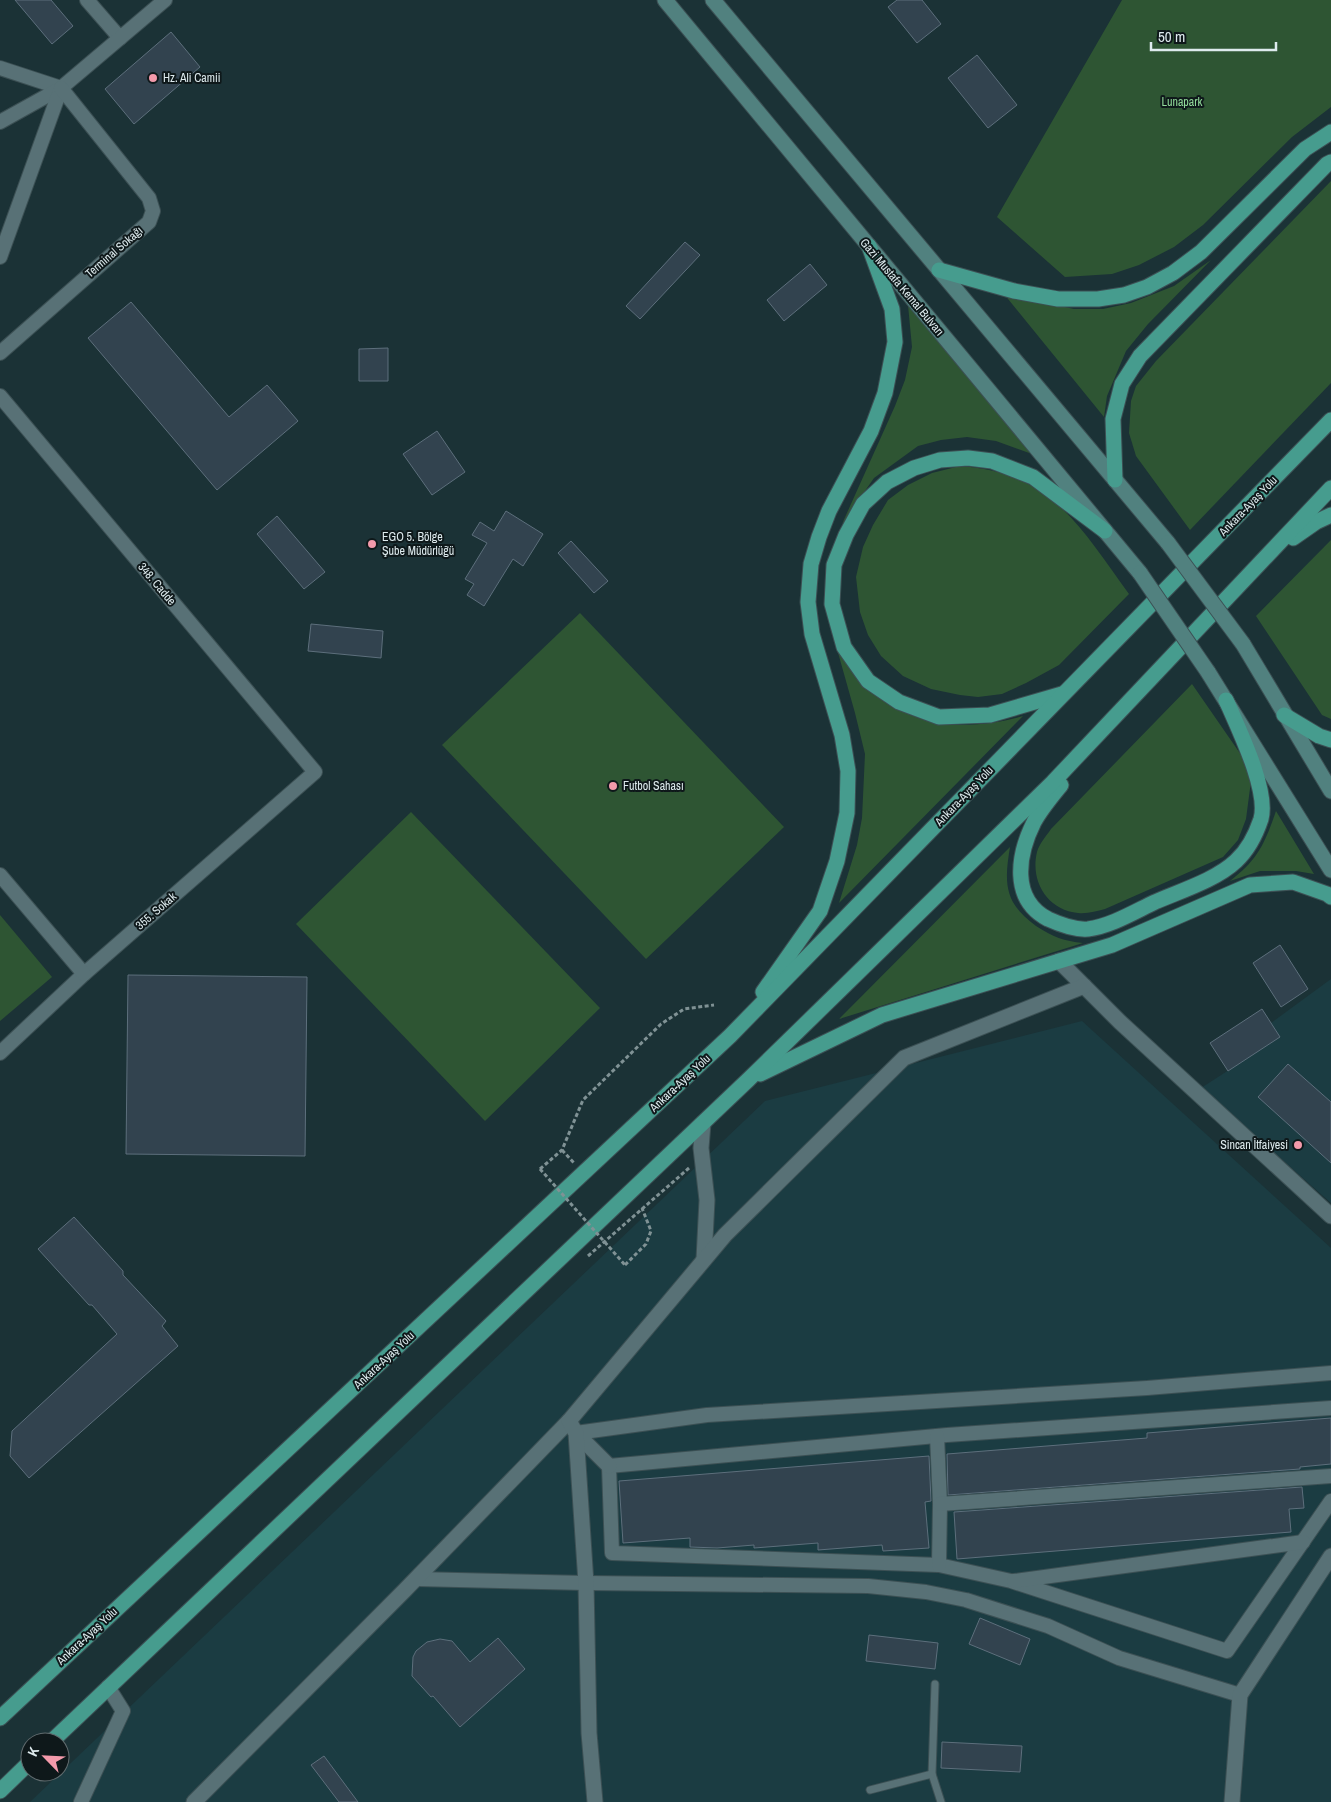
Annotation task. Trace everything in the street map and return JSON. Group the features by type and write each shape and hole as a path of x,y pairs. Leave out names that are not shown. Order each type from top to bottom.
{"highway":[{"path":"939,270 1014,291 1058,299 1098,299 1147,287 1173,273 1201,252 1305,149 1331,132"},
{"path":"1115,480 1113,419 1122,384 1140,356 1331,162"},
{"path":"730,1036 800,941 820,910 837,861 847,813 848,771 842,735 812,634 808,602 811,564 819,537 829,511 880,408 885,393 895,342 892,309 869,246"},
{"name":"Ankara-Ayaş Yolu","path":"0,1718 730,1036 1063,694 1186,571 1331,420"},
{"path":"1063,694 990,715 939,717 899,702 868,681 844,647 832,604 834,565 846,534 863,504 887,482 914,468 940,460 968,458 992,461 1033,477 1105,531"},
{"path":"61,1732 748,1080 1053,782 1331,488"},
{"path":"1267,556 1316,522 1331,515"},
{"path":"1096,736 1035,820 1020,864 1021,882 1026,899 1038,914 1058,924 1086,929 1107,924 1212,877 1236,862 1251,842 1261,817 1260,791 1248,750 1226,700"},
{"path":"1284,715 1318,736 1331,740"},
{"path":"748,1080 882,1015 1112,945 1250,885 1293,882 1331,897"},
{"path":"0,1790 20,1771"}],"main road":[{"name":"Gazi Mustafa Kemal Bulvarı","path":"664,0 1140,573 1208,672 1331,870"},
{"path":"713,0 1168,543 1242,644 1331,791"}],"street":[{"path":"88,0 120,38"},
{"path":"0,122 61,88 165,0"},
{"path":"0,68 61,88"},
{"path":"0,258 61,88"},
{"name":"Terminal Sokağı","path":"0,353 149,222 153,211 149,198 61,88"},
{"name":"348. Cadde","path":"0,396 315,772"},
{"name":"355. Sokak","path":"0,1053 84,974 315,772"},
{"path":"0,875 84,974"},
{"path":"1059,961 1120,1022 1331,1216"},
{"path":"194,1802 416,1579 572,1427 725,1235 904,1058 1084,986"},
{"path":"702,1123 702,1156 707,1200 704,1259"},
{"path":"572,1427 707,1415 1147,1388 1331,1373"},
{"path":"609,1466 937,1436 1331,1408"},
{"path":"572,1427 609,1466 612,1553 939,1565 1011,1582 1227,1651 1331,1501"},
{"path":"572,1427 586,1584 589,1733 595,1802"},
{"path":"937,1436 940,1504 939,1565"},
{"path":"940,1504 1331,1476"},
{"path":"1011,1582 1303,1542"},
{"path":"1232,1802 1240,1695 1331,1556"},
{"path":"416,1579 586,1584 868,1586 926,1592 966,1600 1039,1623 1119,1658 1240,1695"},
{"path":"81,1802 123,1710 108,1687"}],"lane":[{"path":"935,1684 932,1774 941,1802"},
{"path":"870,1790 932,1774"}],"path":[{"path":"642,1208 651,1231 646,1244 625,1265 540,1169 562,1150 583,1100 661,1024 684,1009 714,1005"},
{"path":"584,1259 702,1156"}],"shaded area":[{"name":"Sincan İtfaiyesi","path":"1331,979 1331,1203 1201,1088 1280,1037 1271,1023"},
{"path":"1082,1021 1331,1248 1331,1802 30,1802 51,1782 70,1782 70,1764 765,1101"}],"green space":[{"name":"Lunapark","path":"1122,0 1331,0 1331,107 1292,137 1203,225 1174,247 1139,265 1112,274 1065,277 997,217"},
{"path":"1331,181 1331,383 1190,530 1136,456 1129,433 1131,401 1136,386 1156,361"},
{"path":"1211,260 1148,324 1126,351 1107,396 1104,417 1004,294 1074,309 1103,309 1131,303 1174,286"},
{"path":"908,305 1032,454 996,441 967,437 941,440 918,446 874,478 842,524 905,380 912,347"},
{"path":"960,466 992,470 1018,479 1041,491 1061,507 1078,526 1129,594 1059,665 1002,694 978,697 960,695 931,689 903,676 881,656 868,635 860,612 856,577 863,547 873,525 888,500 908,485 932,473"},
{"path":"1331,540 1331,719 1322,715 1256,616"},
{"path":"826,610 885,695 904,711 936,723 954,725 991,723 1023,716 839,903 857,845 862,818 865,754"},
{"name":"Futbol Sahası","path":"580,613 784,827 646,959 442,745"},
{"path":"1192,684 1246,762 1251,781 1246,819 1238,840 1223,857 1105,909 1089,913 1078,913 1067,911 1058,906 1043,892 1036,873 1035,863 1041,843 1051,829"},
{"path":"1276,811 1314,874 1296,871 1260,871 1230,881 1254,858 1264,842"},
{"path":"411,812 600,1008 485,1121 296,924"},
{"path":"1010,847 1007,882 1012,900 1018,909 1036,926 1048,933 1064,940 1083,943 839,1019"},
{"path":"0,915 52,977 0,1021"}],"building":[{"path":"15,0 51,0 73,26 52,44"},
{"path":"897,0 922,0 941,24 917,43 888,7"},
{"name":"Hz. Ali Camii","path":"171,32 200,67 134,124 105,89"},
{"path":"977,55 1017,105 988,128 948,78"},
{"path":"685,242 700,255 640,319 626,306"},
{"path":"810,264 827,285 784,321 767,300"},
{"path":"131,302 229,417 267,385 298,421 217,490 88,338"},
{"path":"388,348 388,381 359,381 359,349"},
{"path":"437,431 465,472 432,495 403,454"},
{"path":"506,511 543,534 523,566 513,559 484,606 467,595 474,584 465,579 487,543 472,535 480,522 494,531"},
{"path":"277,516 325,572 304,589 257,534"},
{"path":"571,541 608,581 594,593 558,553"},
{"path":"311,624 383,631 381,658 308,651"},
{"path":"1280,945 1308,989 1281,1007 1253,963"},
{"path":"128,975 307,977 305,1156 126,1154"},
{"path":"1262,1009 1280,1037 1228,1071 1210,1043"},
{"path":"1288,1064 1331,1102 1331,1163 1258,1097"},
{"path":"74,1217 123,1271 123,1275 166,1321 162,1326 178,1346 29,1478 10,1456 12,1431 117,1334 38,1249"},
{"path":"1331,1418 1331,1464 1300,1467 1300,1469 948,1495 947,1454 1147,1438 1147,1433"},
{"path":"929,1456 931,1501 925,1502 929,1548 883,1551 882,1545 818,1550 818,1543 754,1548 754,1545 717,1548 690,1547 690,1538 623,1543 619,1481"},
{"path":"1302,1487 1304,1508 1289,1509 1291,1532 957,1559 954,1512"},
{"path":"980,1618 1030,1639 1020,1665 969,1644"},
{"path":"869,1635 938,1643 935,1669 866,1661"},
{"path":"498,1638 525,1669 460,1727 433,1696 431,1697 412,1676 413,1657 416,1651 427,1642 440,1639 452,1641 470,1662"},
{"path":"942,1742 1022,1746 1020,1772 941,1768"},
{"path":"324,1756 358,1802 339,1802 311,1765"}],"place":[{"name":"Hz. Ali Camii","path":"153,78"},
{"name":"EGO 5. Bölge Şube Müdürlüğü","path":"372,544"},
{"name":"Futbol Sahası","path":"613,786"},
{"name":"Sincan İtfaiyesi","path":"1298,1145"}]}
